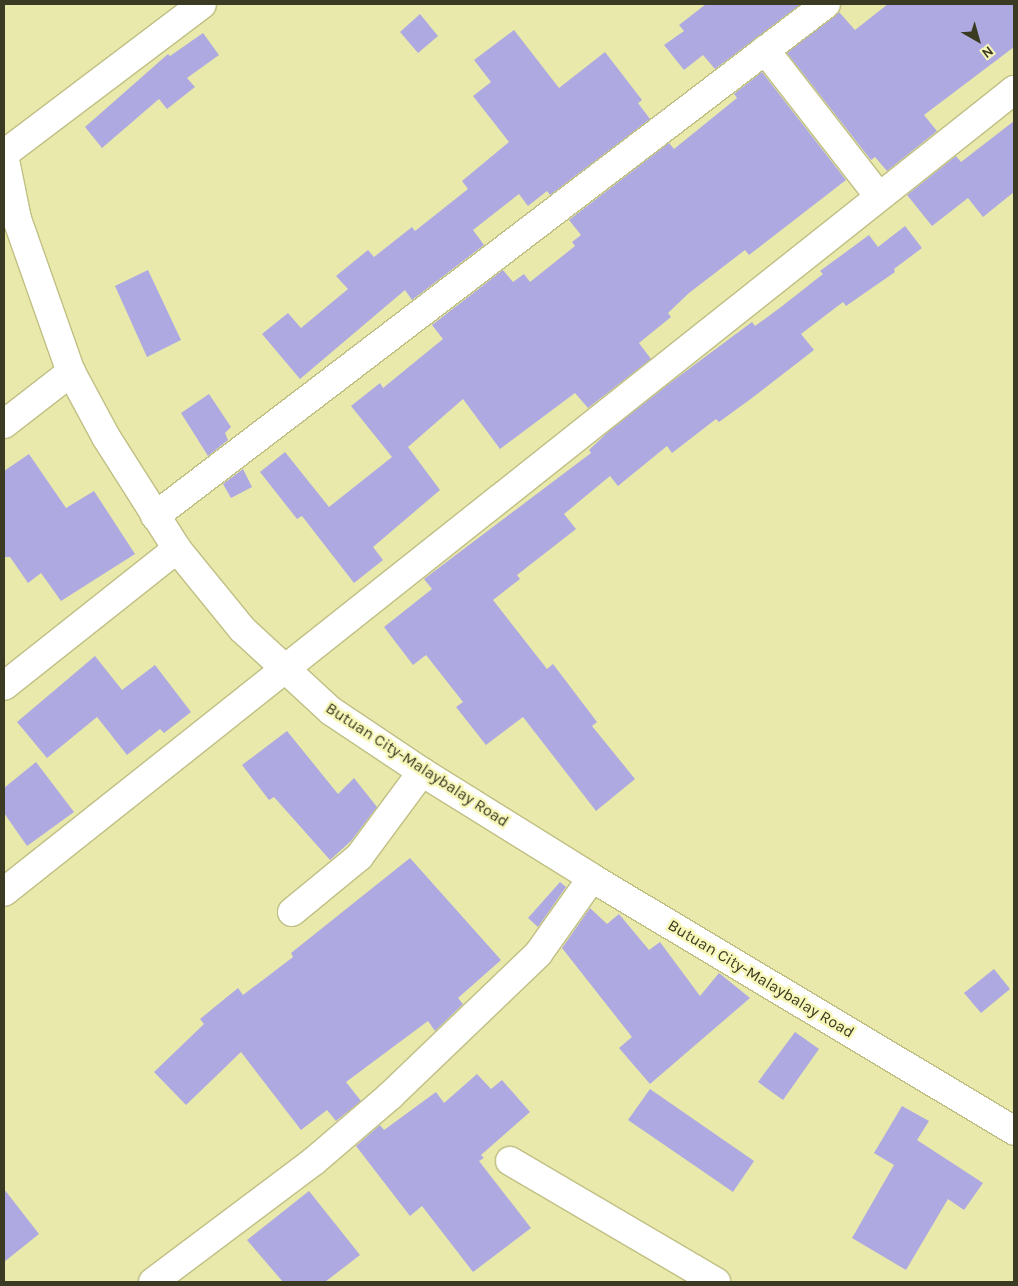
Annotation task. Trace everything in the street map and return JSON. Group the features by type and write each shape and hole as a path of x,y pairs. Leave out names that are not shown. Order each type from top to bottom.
{"street":[{"path":"4,154 202,4"},
{"path":"155,516 826,4"},
{"path":"765,50 878,195"},
{"path":"4,892 878,195 1014,90"},
{"name":"Butuan City-Malaybalay Road","path":"4,154 17,219 71,372 106,437 177,550 242,629 330,711 422,772 592,878 1014,1131"},
{"path":"4,424 71,372"},
{"path":"4,686 177,550"},
{"path":"292,912 359,857 422,772"},
{"path":"153,1282 314,1161 390,1096 538,954 592,878"},
{"path":"510,1162 716,1282"}],"building":[{"path":"706,4 801,4 715,69 703,55 684,70 664,45 684,31 679,25"},
{"path":"888,4 1014,4 1014,47 924,115 937,131 887,171 875,157 871,160 787,53 839,12 855,30"},
{"path":"420,14 438,36 418,53 400,32"},
{"path":"514,30 559,88 605,52 642,100 638,103 650,119 550,195 547,191 528,206 519,194 473,230 484,245 412,300 405,290 300,379 262,334 288,313 301,328 348,289 336,276 368,250 374,257 412,227 415,231 468,189 462,181 509,142 473,96 491,82 474,60"},
{"path":"203,33 219,55 187,78 195,87 167,109 159,99 102,148 85,127 168,54 170,56"},
{"path":"762,72 846,180 749,255 745,250 689,293 668,313 671,317 639,343 651,359 588,408 575,393 500,449 463,399 408,447 440,490 373,547 383,560 354,583 302,516 297,519 260,472 285,452 329,507 392,457 351,406 380,383 383,388 443,339 432,325 503,270 513,282 524,274 530,282 575,246 572,242 581,235 569,220 669,143 674,149 737,98 734,94"},
{"path":"1014,121 1014,192 983,217 968,198 932,226 907,195 956,156 961,162"},
{"path":"905,226 922,248 894,269 895,272 846,306 843,302 801,334 814,350 719,422 716,419 672,453 667,446 618,486 610,476 564,514 576,529 517,575 520,579 493,600 547,669 553,664 597,722 592,726 635,779 596,811 523,717 486,745 456,707 463,702 426,655 413,665 384,627 432,589 424,579 591,453 589,450 608,432 670,383 752,322 755,326 781,307 823,274 820,271 869,235 878,247"},
{"path":"148,270 181,340 147,357 115,286"},
{"path":"209,394 231,427 225,433 228,440 208,456 181,413"},
{"path":"29,454 66,508 94,491 135,554 61,601 41,573 28,583 10,557 4,557 4,471"},
{"path":"243,469 252,487 231,498 223,484"},
{"path":"95,656 122,690 155,665 191,712 164,733 160,729 127,755 97,717 47,758 17,722"},
{"path":"287,731 338,794 354,778 377,807 351,841 330,860 274,797 269,800 242,765"},
{"path":"36,762 74,812 27,846 4,813 4,788"},
{"path":"410,858 501,960 458,998 463,1004 435,1031 428,1021 346,1082 361,1101 336,1121 327,1110 301,1130 241,1052 186,1105 154,1072 204,1024 200,1019 238,988 243,995 293,957 291,953"},
{"path":"560,882 566,887 538,927 528,918"},
{"path":"590,908 607,924 619,914 649,950 660,942 700,996 719,973 750,998 650,1084 619,1048 632,1037 562,948"},
{"path":"994,969 1010,989 981,1013 964,993"},
{"path":"795,1032 819,1049 783,1100 758,1082"},
{"path":"477,1074 491,1089 502,1080 530,1112 481,1155 484,1158 479,1161 531,1228 473,1272 422,1206 410,1216 356,1146 380,1125 384,1130 436,1092 444,1103"},
{"path":"650,1089 754,1161 733,1192 628,1120"},
{"path":"902,1106 929,1121 917,1140 983,1183 964,1210 948,1199 906,1270 852,1238 894,1165 874,1153"},
{"path":"4,1189 39,1234 4,1262"},
{"path":"309,1191 360,1255 325,1282 283,1282 247,1240"}]}
